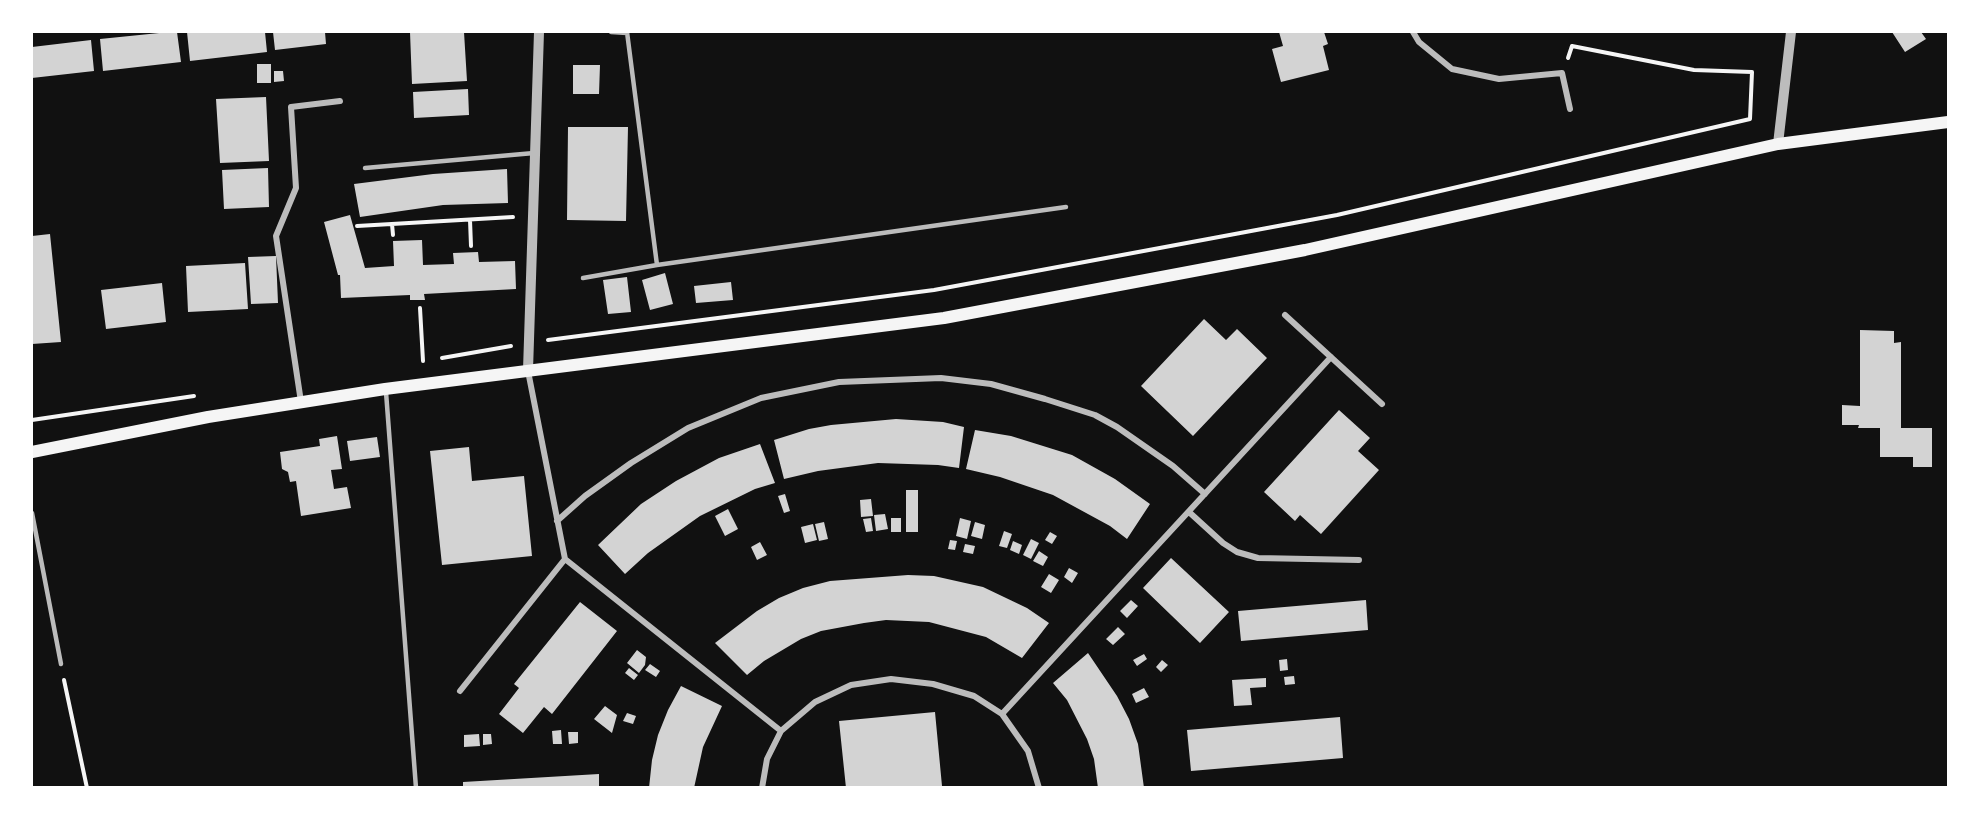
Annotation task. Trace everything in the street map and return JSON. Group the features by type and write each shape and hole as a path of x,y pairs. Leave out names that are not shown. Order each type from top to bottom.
{"main road":[{"path":"32,452 208,417 385,389 944,318 1305,250 1778,144 1948,122"}],"street":[{"path":"538,32 528,370 565,559 781,731"},
{"path":"1413,32 1419,42 1452,69 1499,79 1562,73 1570,109"},
{"path":"1778,144 1791,32"},
{"path":"301,402 276,236 296,188 291,107 340,101"},
{"path":"1285,315 1382,404"},
{"path":"1002,714 1331,357"},
{"path":"558,521 585,496 631,463 688,428 761,398 839,382 941,378 991,384 1045,399 1095,415 1117,427 1173,466 1205,494"},
{"path":"1190,512 1223,543 1237,552 1258,558 1359,560"},
{"path":"459,691 565,559"},
{"path":"762,788 767,759 781,731 815,702 851,685 891,679 933,684 974,696 1002,714 1028,751 1039,788"}],"lane":[{"path":"611,32 627,32 657,264"},
{"path":"365,168 534,153"},
{"path":"583,278 657,264 1066,207"},
{"path":"385,389 416,788"},
{"path":"32,513 61,664"}],"path":[{"path":"420,308 423,362 528,343 945,288 1337,214 1750,119 1752,72 1694,70 1572,46 1562,73"},
{"path":"357,226 532,216"},
{"path":"470,220 471,246"},
{"path":"392,224 393,235"},
{"path":"32,420 205,394"},
{"path":"61,664 87,788"}],"building":[{"path":"177,32 181,62 103,71 100,39"},
{"path":"187,32 265,32 267,52 190,61"},
{"path":"273,32 325,32 326,44 275,50"},
{"path":"410,32 464,32 467,81 412,84"},
{"path":"1279,32 1324,32 1328,44 1323,46 1329,70 1281,82 1272,49 1283,46"},
{"path":"1892,32 1921,32 1926,39 1905,52"},
{"path":"91,40 94,71 32,78 32,47"},
{"path":"257,64 271,64 271,83 257,83"},
{"path":"573,65 600,65 599,94 573,94"},
{"path":"274,71 283,71 284,81 274,82"},
{"path":"468,89 469,115 414,118 413,92"},
{"path":"266,97 269,161 220,163 216,99"},
{"path":"568,127 628,127 626,221 567,220"},
{"path":"268,168 269,207 224,209 222,170"},
{"path":"507,169 508,203 443,205 360,217 354,184 433,174"},
{"path":"350,215 365,268 394,266 393,241 422,240 423,265 454,264 453,253 478,252 479,262 515,261 516,289 424,294 425,300 410,300 410,295 341,298 340,275 338,275 324,222"},
{"path":"50,234 61,342 32,344 32,236"},
{"path":"276,256 278,303 251,304 248,257"},
{"path":"245,263 248,309 188,312 186,266"},
{"path":"665,273 673,304 650,310 642,280"},
{"path":"627,277 631,312 608,314 603,280"},
{"path":"731,282 733,300 696,303 694,286"},
{"path":"162,283 166,322 106,329 101,290"},
{"path":"1204,319 1226,340 1237,329 1267,358 1193,436 1141,386"},
{"path":"1860,330 1894,331 1894,343 1901,342 1901,428 1932,428 1932,467 1913,467 1913,457 1880,457 1880,428 1842,425 1842,405 1860,406"},
{"path":"1339,410 1370,438 1358,451 1379,470 1321,534 1300,515 1295,521 1264,492"},
{"path":"896,419 943,422 964,427 959,468 878,463 818,471 784,479 774,440 831,425"},
{"path":"975,430 1011,436 1072,455 1115,479 1150,504 1127,539 1110,526 1053,495 1000,477 966,469"},
{"path":"337,436 342,469 331,470 334,489 347,487 351,508 301,516 296,481 290,482 288,472 282,469 280,452 320,446 319,439"},
{"path":"377,437 380,457 350,461 347,441"},
{"path":"760,444 775,483 755,489 700,516 648,553 625,574 598,545 641,504 676,481 719,458"},
{"path":"469,447 472,481 524,476 532,556 442,565 430,451"},
{"path":"906,490 918,490 918,532 906,532"},
{"path":"785,494 790,511 784,513 778,496"},
{"path":"871,499 873,516 861,517 860,500"},
{"path":"728,509 738,529 725,536 715,516"},
{"path":"885,514 888,529 876,531 874,515"},
{"path":"871,518 873,531 866,532 863,519"},
{"path":"891,518 901,518 901,532 891,532"},
{"path":"960,518 971,521 967,539 956,536"},
{"path":"824,522 828,539 819,541 815,524"},
{"path":"975,522 985,525 982,539 971,536"},
{"path":"813,524 817,540 805,543 801,527"},
{"path":"1004,531 1012,534 1007,548 999,546"},
{"path":"1050,532 1057,536 1052,544 1045,540"},
{"path":"1031,539 1039,543 1031,559 1023,555"},
{"path":"950,540 957,541 955,550 948,549"},
{"path":"1013,541 1022,545 1019,554 1010,550"},
{"path":"760,542 767,555 757,560 751,547"},
{"path":"965,544 975,546 973,554 963,552"},
{"path":"1039,551 1048,557 1043,566 1033,561"},
{"path":"1171,558 1229,612 1200,643 1143,588"},
{"path":"1069,568 1078,573 1072,583 1064,577"},
{"path":"1049,574 1059,580 1051,593 1041,587"},
{"path":"908,575 934,576 983,587 1027,608 1049,623 1022,658 986,637 929,622 886,620 864,623 821,631 801,639 764,661 747,675 715,643 757,611 803,588 830,581"},
{"path":"1131,600 1138,606 1127,618 1120,611"},
{"path":"1366,600 1368,630 1241,641 1238,611"},
{"path":"580,602 617,631 552,714 544,707 523,733 499,714 519,688 514,684"},
{"path":"1118,627 1125,634 1113,645 1106,639"},
{"path":"637,650 646,657 645,665 639,673 627,663"},
{"path":"1088,653 1117,696 1129,719 1138,744 1144,788 1098,788 1094,759 1087,739 1067,700 1053,683"},
{"path":"1144,654 1147,659 1137,666 1133,660"},
{"path":"1287,659 1288,670 1280,671 1279,660"},
{"path":"1162,660 1168,665 1161,672 1156,667"},
{"path":"650,664 660,671 656,677 645,670"},
{"path":"629,668 638,675 634,680 625,673"},
{"path":"1294,676 1295,684 1285,685 1284,677"},
{"path":"1266,678 1266,687 1250,688 1252,705 1234,706 1232,680"},
{"path":"681,686 722,706 703,747 694,788 649,788 658,735"},
{"path":"1144,688 1149,697 1136,703 1132,694"},
{"path":"605,706 617,715 612,733 594,719"},
{"path":"935,712 942,786 846,788 839,721"},
{"path":"627,713 636,716 633,724 623,721"},
{"path":"1340,717 1343,758 1191,771 1187,730"},
{"path":"561,730 562,744 553,744 552,731"},
{"path":"568,732 578,732 578,743 569,744"},
{"path":"479,734 480,746 464,747 464,735"},
{"path":"483,734 491,734 492,744 483,745"},
{"path":"599,774 599,788 463,788 463,782"}]}
